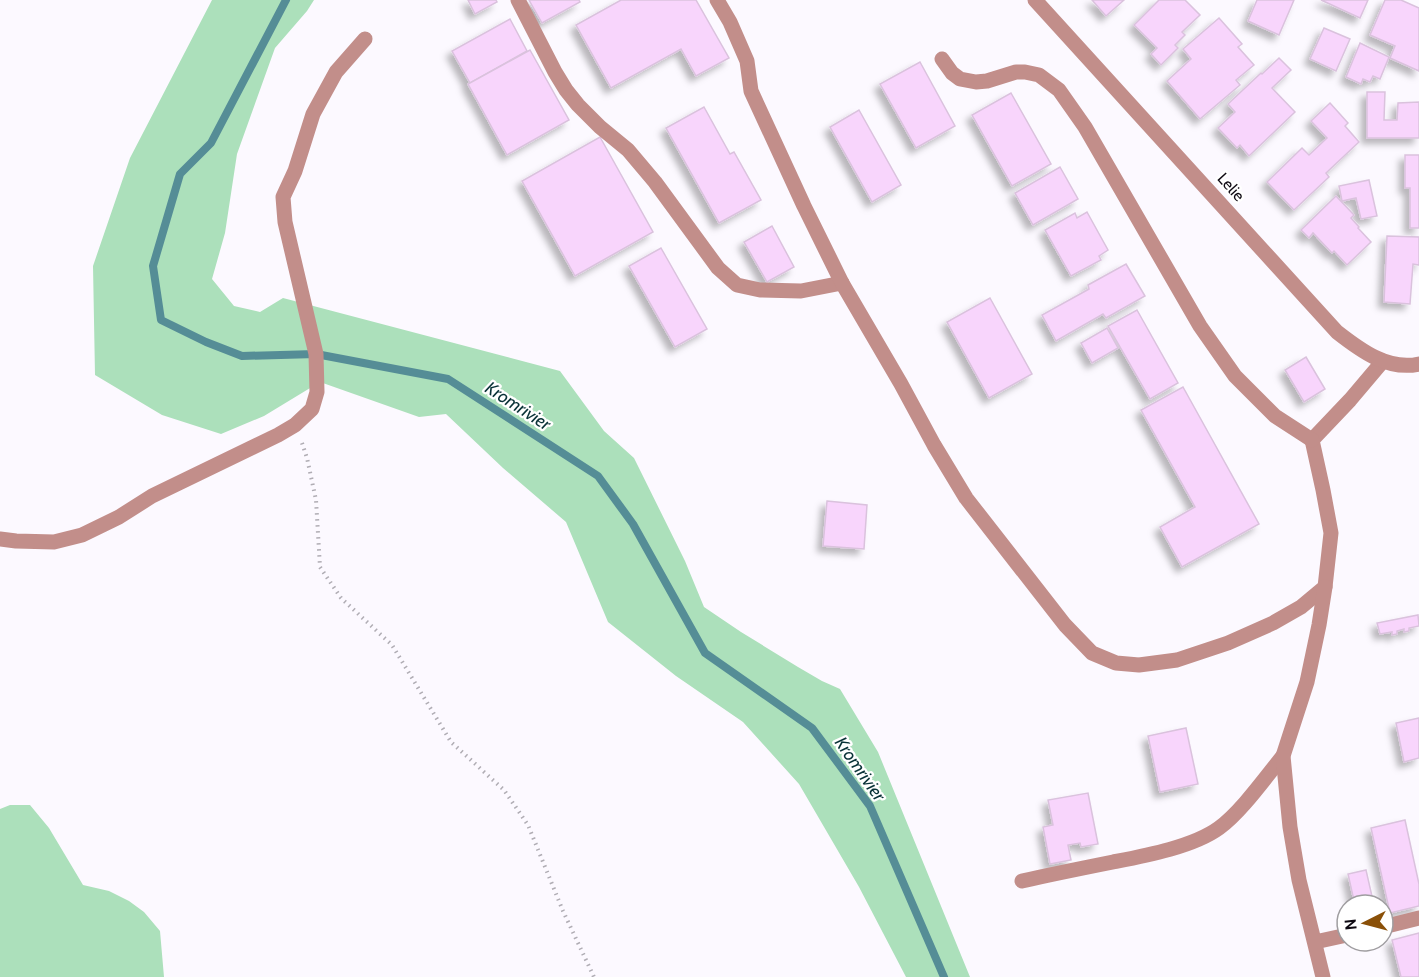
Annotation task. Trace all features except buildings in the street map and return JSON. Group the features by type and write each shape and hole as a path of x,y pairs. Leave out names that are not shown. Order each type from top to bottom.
{"street":[{"path":"518,0 566,90 600,127 628,150 655,182 718,268 737,285 760,290 801,291 842,283"},
{"path":"717,0 730,22 747,61 751,91 799,195 842,283 934,445 966,498 1065,625 1092,653 1116,663 1139,665 1177,660 1228,643 1273,623 1301,607 1325,587"},
{"name":"Lelie","path":"1035,0 1337,332 1359,350 1383,361 1396,365 1419,364"},
{"path":"0,539 54,542 82,535 119,517 152,496 278,435 295,425 312,409 317,392 316,354 285,222 283,197 295,171 313,114 336,72 365,39"},
{"path":"942,59 952,73 960,79 976,82 987,81 1016,72 1025,72 1039,75 1059,90 1085,127 1200,326 1235,376 1275,416 1312,440 1330,533 1325,587 1307,682 1283,756 1234,814 1218,829 1174,848 1022,880"},
{"path":"1312,440 1383,361"},
{"path":"1283,756 1299,880 1323,977"},
{"path":"1395,924 1419,918"},
{"path":"1315,942 1335,938"}],"path":[{"path":"295,425 307,458 316,500 320,567 341,598 392,645 451,742 504,790 528,825 563,911 594,977"}],"green space":[{"path":"212,0 314,0 275,48 237,154 225,233 212,279 234,306 260,312 283,298 560,371 604,431 634,458 685,561 704,607 798,667 840,689 878,752 970,977 906,977 859,887 799,784 743,722 676,676 608,622 566,522 503,468 446,414 419,417 320,382 264,416 221,434 162,415 95,375 93,266 130,158"},
{"path":"10,805 30,805 49,828 83,885 109,891 144,912 160,931 164,977 0,977 0,809"}],"waterway":[{"name":"Kromrivier","path":"286,0 211,143 180,174 153,266 161,320 206,342 242,356 316,354 448,379 598,476 633,524 705,653 812,728 870,806 944,977"}]}
